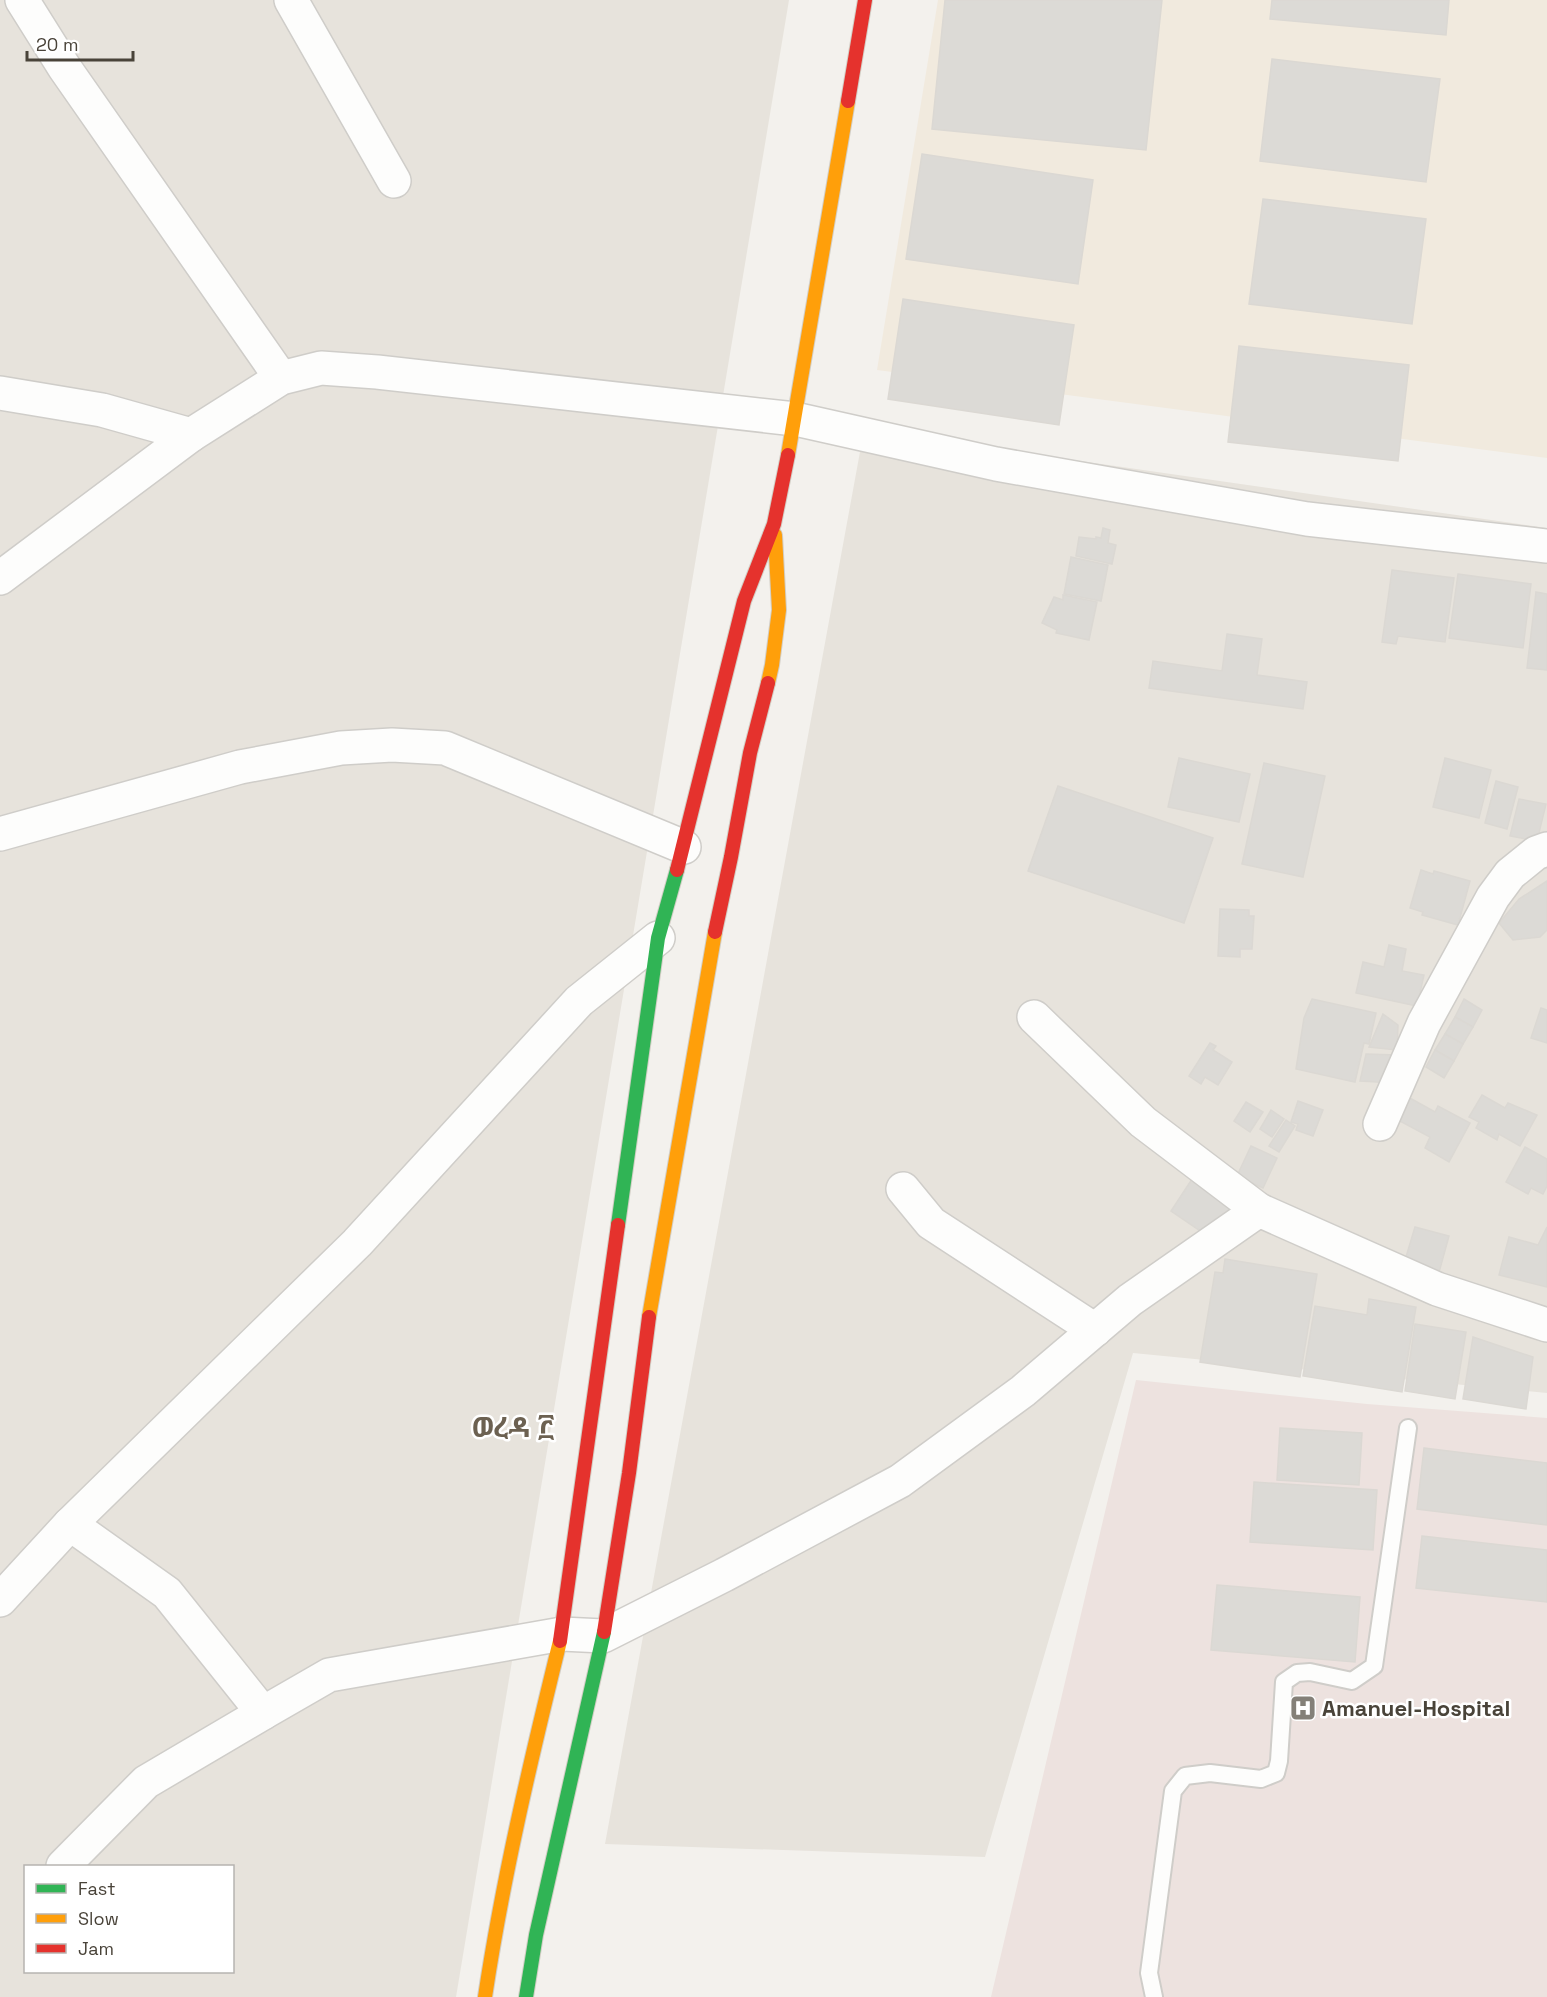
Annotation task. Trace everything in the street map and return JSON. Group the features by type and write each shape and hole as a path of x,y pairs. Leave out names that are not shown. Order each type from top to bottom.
{"main road":[{"path":"484,1997 498,1911 525,1785 562,1634 658,938 684,847 744,601 774,524 808,422 865,0"},
{"path":"774,524 779,610"},
{"path":"526,1997 539,1923 603,1636 629,1473 657,1264 718,912 731,857 750,753 772,665 789,551"}],"street":[{"path":"22,0 64,67 281,378"},
{"path":"291,0 394,181"},
{"path":"0,578 191,435 281,378 321,368 377,372 808,422 996,464 1307,519 1547,546"},
{"path":"0,393 102,410 191,435"},
{"path":"0,834 240,767 341,748 392,745 445,748 684,847"},
{"path":"1380,1124 1424,1023 1492,897 1510,874 1536,854 1547,849"},
{"path":"0,1600 70,1524 357,1243 579,1001 658,938"},
{"path":"1034,1017 1143,1122 1259,1210 1437,1288 1547,1325"},
{"path":"903,1189 931,1223 1095,1330"},
{"path":"64,1865 146,1782 328,1675 562,1634 603,1636 724,1575 900,1481 1023,1390 1130,1300 1259,1210"},
{"path":"70,1524 167,1593 263,1713"}],"lane":[{"path":"1154,1997 1149,1973 1173,1791 1185,1776 1210,1773 1262,1779 1276,1773 1279,1761 1284,1682 1297,1673 1310,1672 1353,1681 1374,1666 1408,1428"}],"shaded area":[{"path":"0,0 789,0 456,1997 0,1997"},
{"path":"938,0 1547,0 1547,458 877,370"},
{"path":"864,430 1547,528 1547,1393 1133,1353 985,1857 605,1844"},
{"name":"Amanuel-Hospital","path":"1136,1380 1367,1404 1547,1418 1547,1997 991,1997"}],"building":[{"path":"945,0 1162,0 1146,150 932,129"},
{"path":"1272,0 1449,0 1446,35 1270,19"},
{"path":"1272,59 1440,79 1426,182 1260,161"},
{"path":"922,154 1093,180 1078,284 906,259"},
{"path":"1263,199 1426,219 1412,324 1249,304"},
{"path":"903,299 1074,325 1059,425 888,399"},
{"path":"1239,346 1409,365 1398,461 1228,442"},
{"path":"1103,528 1110,530 1108,543 1116,545 1112,564 1076,556 1079,537 1101,538"},
{"path":"1071,557 1108,565 1101,601 1064,594"},
{"path":"1392,570 1454,578 1445,642 1398,636 1396,644 1382,642"},
{"path":"1458,574 1531,584 1523,648 1449,638"},
{"path":"1536,592 1547,594 1547,670 1527,668"},
{"path":"1063,595 1097,602 1089,640 1056,633 1057,630 1042,623 1054,597 1063,600"},
{"path":"1227,634 1262,639 1257,675 1307,682 1303,709 1149,688 1153,661 1222,671"},
{"path":"1179,758 1250,774 1239,822 1168,807"},
{"path":"1445,758 1491,770 1479,818 1433,807"},
{"path":"1264,763 1325,776 1303,877 1242,864"},
{"path":"1496,781 1518,787 1507,829 1485,823"},
{"path":"1058,786 1213,838 1184,923 1028,871"},
{"path":"1519,799 1546,804 1537,841 1510,836"},
{"path":"1421,870 1433,874 1434,871 1470,881 1458,925 1422,915 1423,912 1410,908"},
{"path":"1547,881 1547,930 1540,937 1513,940 1499,923 1519,899"},
{"path":"1220,909 1249,910 1249,916 1254,916 1252,949 1240,949 1240,957 1218,956"},
{"path":"1389,945 1406,949 1402,971 1424,975 1417,1006 1356,993 1363,962 1384,967"},
{"path":"1312,999 1376,1013 1369,1044 1364,1043 1355,1082 1296,1069 1304,1018"},
{"path":"1464,999 1482,1010 1473,1027 1455,1017"},
{"path":"1541,1008 1547,1010 1547,1043 1531,1038"},
{"path":"1383,1014 1398,1025 1397,1050 1369,1047"},
{"path":"1455,1017 1473,1027 1463,1044 1445,1034"},
{"path":"1445,1034 1463,1044 1454,1061 1435,1050"},
{"path":"1210,1043 1216,1046 1213,1050 1232,1062 1218,1085 1205,1077 1201,1084 1189,1076"},
{"path":"1435,1050 1454,1061 1444,1078 1426,1067"},
{"path":"1366,1054 1396,1055 1395,1083 1360,1081"},
{"path":"1482,1095 1505,1108 1508,1103 1537,1115 1520,1146 1499,1134 1497,1140 1476,1128 1479,1122 1469,1117"},
{"path":"1408,1097 1435,1112 1438,1106 1470,1123 1449,1162 1425,1148 1430,1137 1396,1119"},
{"path":"1298,1101 1323,1110 1313,1136 1296,1130 1298,1124 1291,1122"},
{"path":"1246,1102 1263,1112 1250,1132 1234,1121"},
{"path":"1271,1110 1284,1119 1272,1137 1260,1129"},
{"path":"1286,1120 1295,1126 1279,1152 1269,1146"},
{"path":"1251,1146 1277,1158 1263,1188 1237,1176"},
{"path":"1525,1147 1547,1159 1547,1186 1543,1194 1531,1188 1528,1194 1506,1182"},
{"path":"1194,1176 1236,1204 1212,1239 1171,1211"},
{"path":"1415,1227 1449,1236 1438,1276 1403,1267"},
{"path":"1547,1227 1547,1287 1499,1275 1509,1237 1538,1245"},
{"path":"1225,1259 1317,1274 1300,1377 1200,1362 1215,1272 1223,1273"},
{"path":"1369,1299 1416,1307 1402,1392 1303,1376 1315,1306 1367,1315"},
{"path":"1415,1324 1466,1332 1455,1399 1405,1391"},
{"path":"1473,1337 1533,1357 1526,1409 1463,1399"},
{"path":"1280,1428 1362,1433 1359,1485 1277,1480"},
{"path":"1424,1448 1547,1463 1547,1525 1417,1509"},
{"path":"1254,1482 1377,1490 1373,1550 1250,1542"},
{"path":"1422,1536 1547,1550 1547,1602 1416,1588"},
{"path":"1217,1585 1360,1597 1355,1662 1211,1650"}],"traffic: fast":[{"path":"618,1225 658,938 677,870"},
{"path":"526,1997 536,1935 604,1632"}],"traffic: slow":[{"path":"788,455 848,101"},
{"path":"768,683 779,610 775,535"},
{"path":"649,1317 715,932"},
{"path":"485,1997 509,1863 560,1641"}],"traffic: jam":[{"path":"848,101 865,0"},
{"path":"677,870 744,601 774,524 788,455"},
{"path":"715,932 750,753 768,683"},
{"path":"560,1641 618,1225"},
{"path":"604,1632 629,1473 649,1317"}],"place":[{"name":"Amanuel-Hospital","path":"1303,1708"}],"district":[{"name":"ወረዳ ፫","path":"513,1427"}]}
